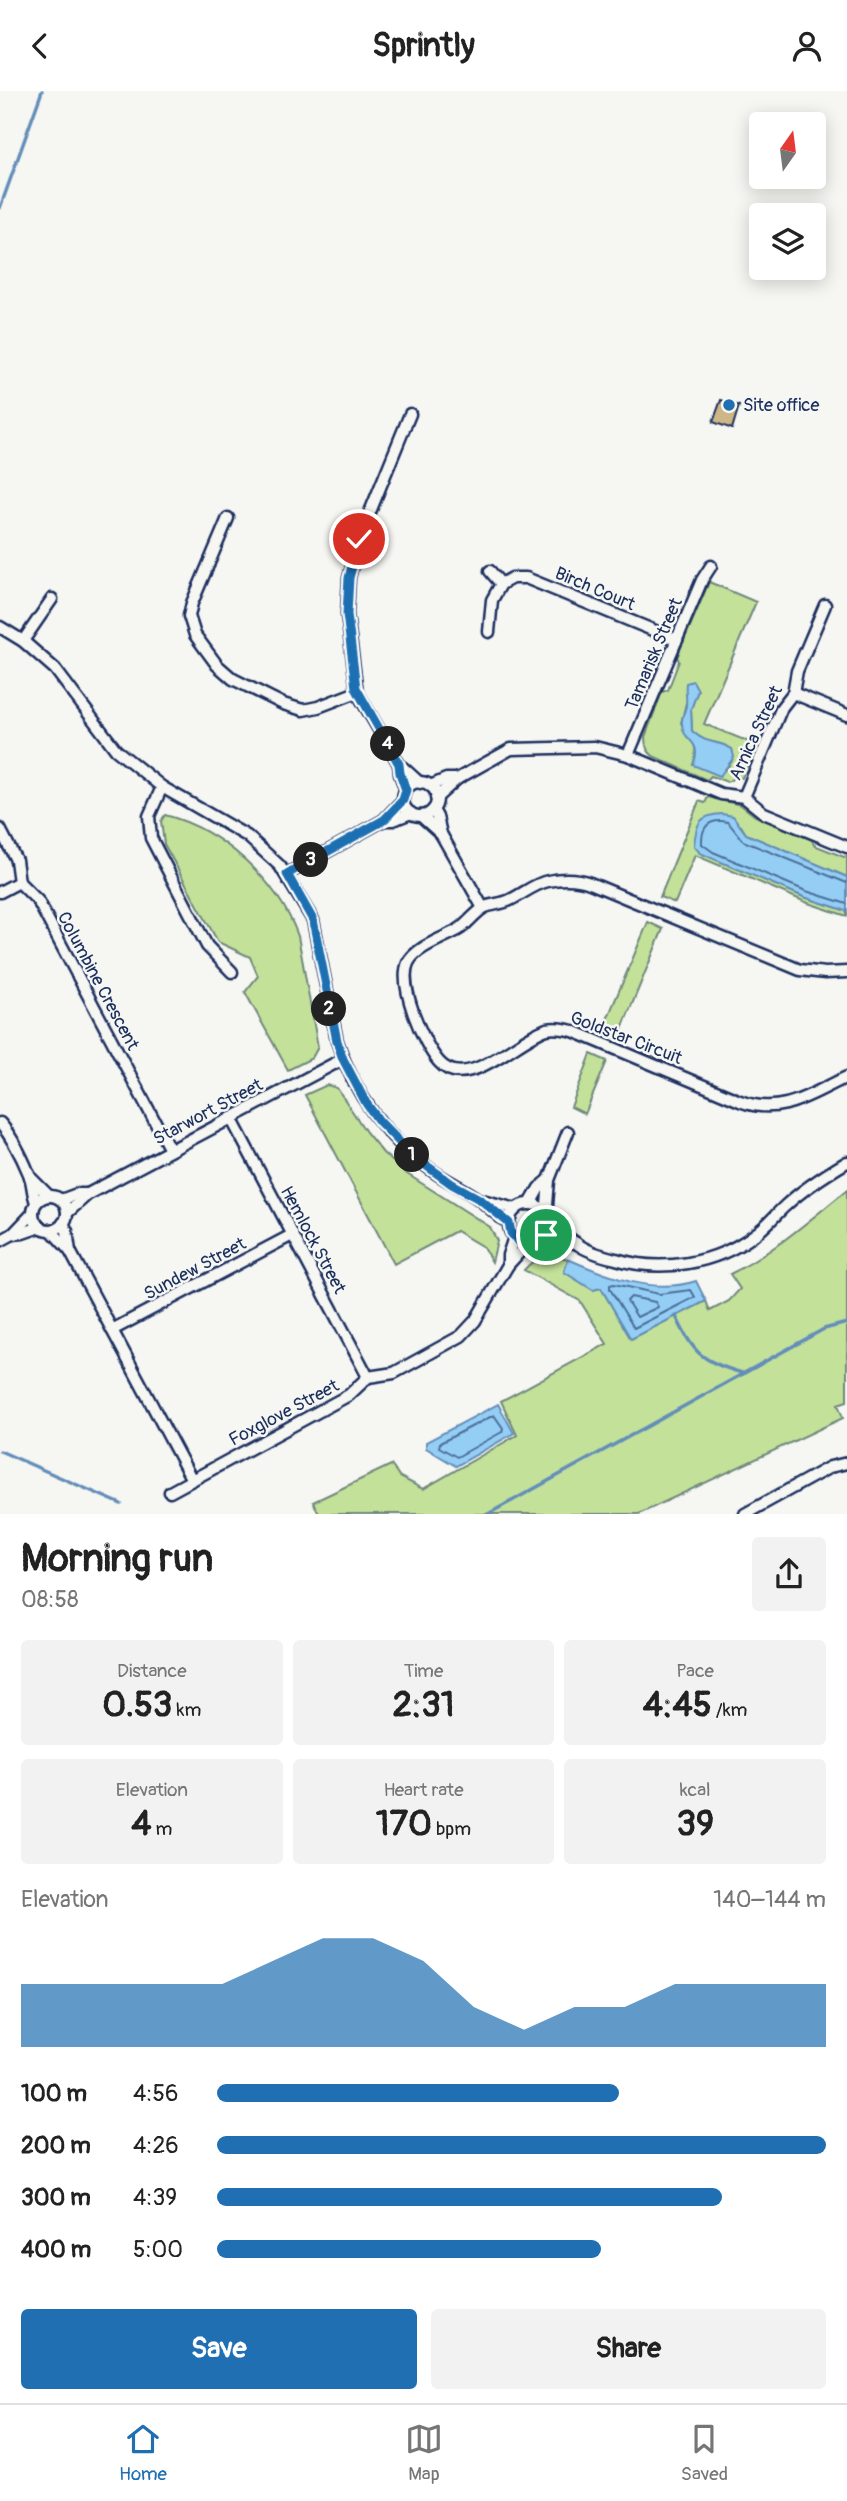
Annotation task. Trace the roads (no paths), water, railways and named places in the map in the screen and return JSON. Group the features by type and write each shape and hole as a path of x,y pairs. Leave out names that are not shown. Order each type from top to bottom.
{"street":[{"path":"410,414 359,539 349,578 347,614 357,692 399,764 425,784 436,798"},
{"path":"228,518 189,616 192,629 207,652 233,679 296,709 318,707 357,692"},
{"name":"Tamarisk Street","path":"628,755 702,580 711,566"},
{"path":"489,632 492,600 501,584 490,571"},
{"name":"Birch Court","path":"501,584 512,577 526,578 677,640"},
{"path":"23,641 52,599"},
{"name":"Arnica Street","path":"744,797 782,707 793,693 797,671 825,605"},
{"path":"0,627 41,656 69,685 116,750 162,787 247,836 287,874 313,920 329,1009 343,1059 366,1103 394,1138 432,1170 481,1200 509,1223 514,1237 527,1244 542,1239 576,1243 615,1259 650,1266 705,1259 740,1245 809,1186 847,1162"},
{"path":"793,693 847,715"},
{"path":"432,810 436,798 457,779 504,753 518,748 595,747 628,755 718,793 744,797 764,813 847,847"},
{"path":"399,764 404,795 416,815 441,834"},
{"path":"287,874 384,820 409,786 457,779"},
{"path":"162,787 149,816 150,838 207,946 232,972"},
{"path":"384,820 432,810"},
{"path":"432,810 438,817 441,834 484,908"},
{"name":"Columbine Crescent","path":"0,829 16,860 19,882 38,901 170,1150"},
{"name":"Goldstar Circuit","path":"847,972 825,973 800,969 583,880 550,880 535,885 510,900 484,908 464,925 414,955 405,972 415,1018 433,1053 440,1063 460,1072 471,1072 542,1031 557,1028 573,1031 761,1108 789,1104 847,1077"},
{"path":"0,892 19,882"},
{"name":"Starwort Street","path":"67,1213 88,1193 343,1059"},
{"name":"Hemlock Street","path":"231,1118 368,1377"},
{"path":"0,1123 8,1133 30,1177 36,1202 33,1213 13,1234 0,1241"},
{"path":"542,1239 549,1225 545,1211 549,1180 568,1132"},
{"path":"30,1177 49,1196 61,1200 67,1213 63,1223 70,1251"},
{"path":"481,1200 516,1209 530,1204 539,1188 549,1180"},
{"name":"Starwort Street","path":"61,1200 88,1193"},
{"path":"36,1202 49,1196"},
{"path":"530,1204 545,1211"},
{"path":"509,1223 516,1209"},
{"path":"33,1213 34,1218 70,1251 192,1480"},
{"path":"13,1234 63,1223"},
{"path":"549,1225 559,1229 576,1243"},
{"name":"Sundew Street","path":"112,1330 292,1234"},
{"name":"Foxglove Street","path":"508,1265 514,1237"},
{"name":"Foxglove Street","path":"170,1492 349,1395 368,1377 394,1373 461,1336 475,1321 508,1265 527,1244"},
{"path":"745,1514 830,1467 847,1463"}],"water":[{"path":"693,681 698,690 691,709 692,731 707,741 732,749 734,757 720,776 693,765 696,750 685,734 682,721 686,706 686,683"},
{"path":"708,816 733,816 746,834 847,877 847,911 804,897 700,853 694,846 700,822"},
{"path":"568,1259 598,1272 647,1285 680,1285 696,1281 706,1301 631,1339 601,1288 593,1290 564,1272"},
{"path":"498,1404 514,1433 456,1466 426,1448 426,1442"}],"waterway":[{"path":"0,208 42,91"},
{"path":"676,1316 688,1339 700,1354 708,1360 742,1373"},
{"path":"488,1514 824,1329 847,1323"},
{"path":"0,1451 121,1504"}],"place":[{"name":"Site office","path":"729,405"}]}
